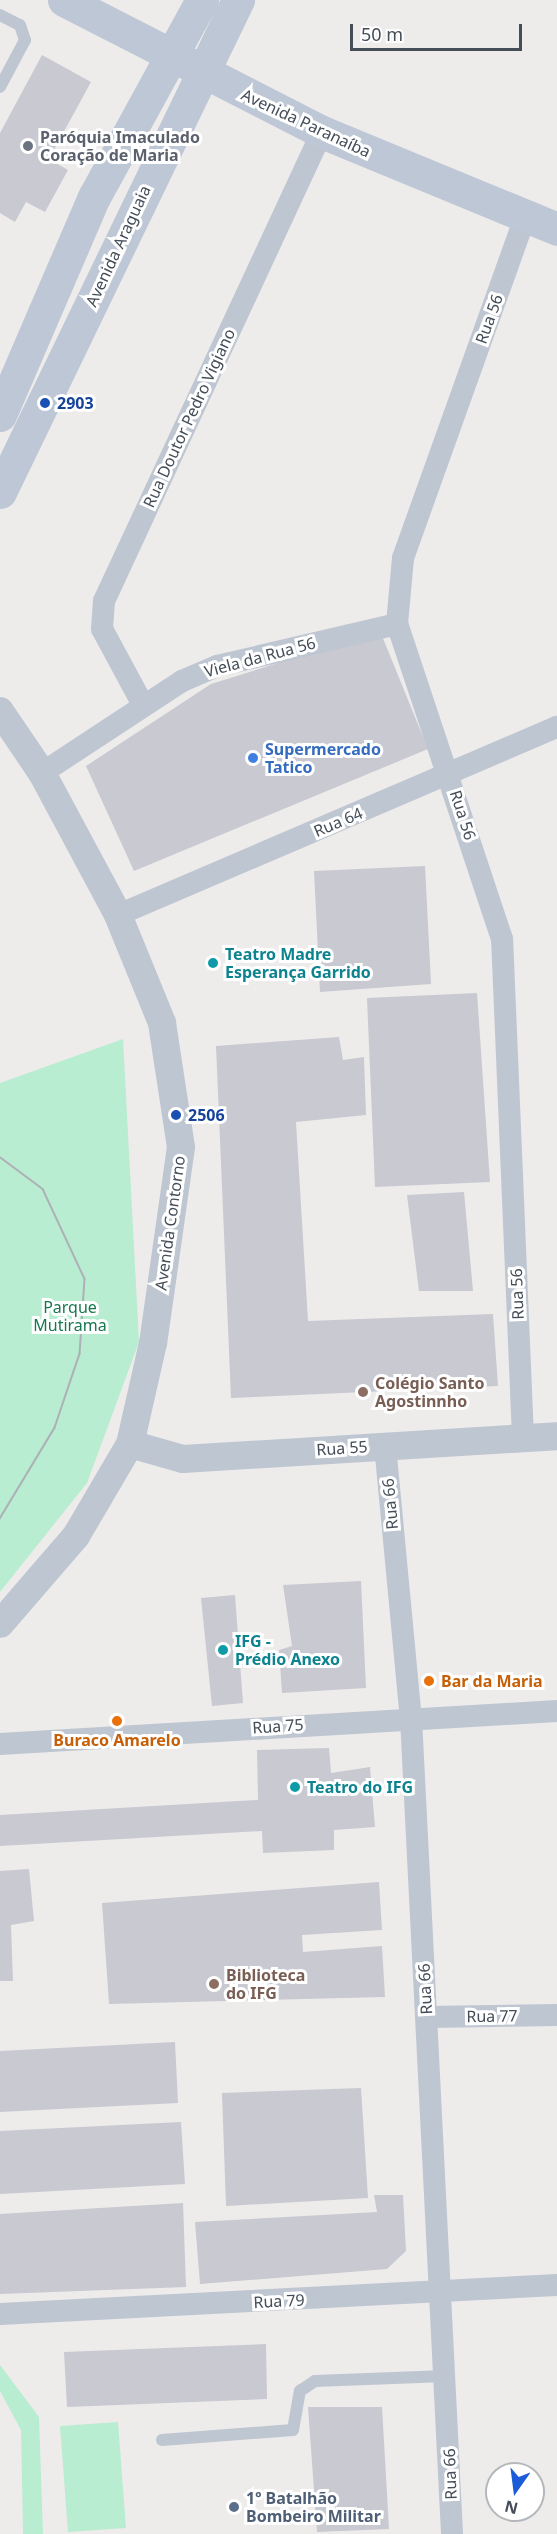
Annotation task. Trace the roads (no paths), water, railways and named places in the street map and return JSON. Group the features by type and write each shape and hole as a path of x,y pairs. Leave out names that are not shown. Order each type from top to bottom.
{"main road":[{"name":"Avenida Paranaíba","path":"64,0 204,74 322,132 557,229"},
{"path":"0,415 94,197 202,0"},
{"name":"Avenida Araguaia","path":"0,492 178,116 204,74 238,0"}],"street":[{"name":"Rua Doutor Pedro Vigiano","path":"143,705 102,629 104,601 322,132"},
{"name":"Rua 56","path":"523,1438 502,939 450,774 397,624 403,558 525,217"},
{"name":"Viela da Rua 56","path":"42,773 143,705 217,666 397,624"},
{"name":"Avenida Contorno","path":"0,711 42,773 118,915 162,1023 181,1147 153,1343 130,1444 76,1536 0,1624"},
{"name":"Rua 64","path":"118,915 557,727"},
{"name":"Rua 55","path":"130,1444 183,1459 385,1444 557,1436"},
{"name":"Rua 66","path":"385,1444 411,1718 446,2376 452,2534"},
{"name":"Rua 75","path":"0,1744 557,1711"},
{"name":"Rua 77","path":"427,2017 557,2015"},
{"name":"Rua 79","path":"0,2314 441,2294 557,2285"}],"lane":[{"path":"0,15 20,25 25,40 0,87"},
{"path":"162,2440 293,2430 300,2391 315,2381 446,2376"}],"tram line":[{"path":"0,1157 43,1189 85,1279 80,1354 55,1428 0,1519"}],"place":[{"name":"Paróquia Imaculado Coração de Maria","path":"28,146"},
{"name":"2903","path":"45,403"},
{"name":"Supermercado Tatico","path":"253,758"},
{"name":"Teatro Madre Esperança Garrido","path":"213,963"},
{"name":"2506","path":"176,1115"},
{"name":"Colégio Santo Agostinnho","path":"363,1392"},
{"name":"IFG - Prédio Anexo","path":"223,1650"},
{"name":"Bar da Maria","path":"429,1681"},
{"name":"Buraco Amarelo","path":"117,1721"},
{"name":"Teatro do IFG","path":"295,1787"},
{"name":"Biblioteca do IFG","path":"214,1984"},
{"name":"1º Batalhão Bombeiro Militar","path":"234,2507"}],"park label":[{"name":"Parque Mutirama","path":"70,1316"}]}
